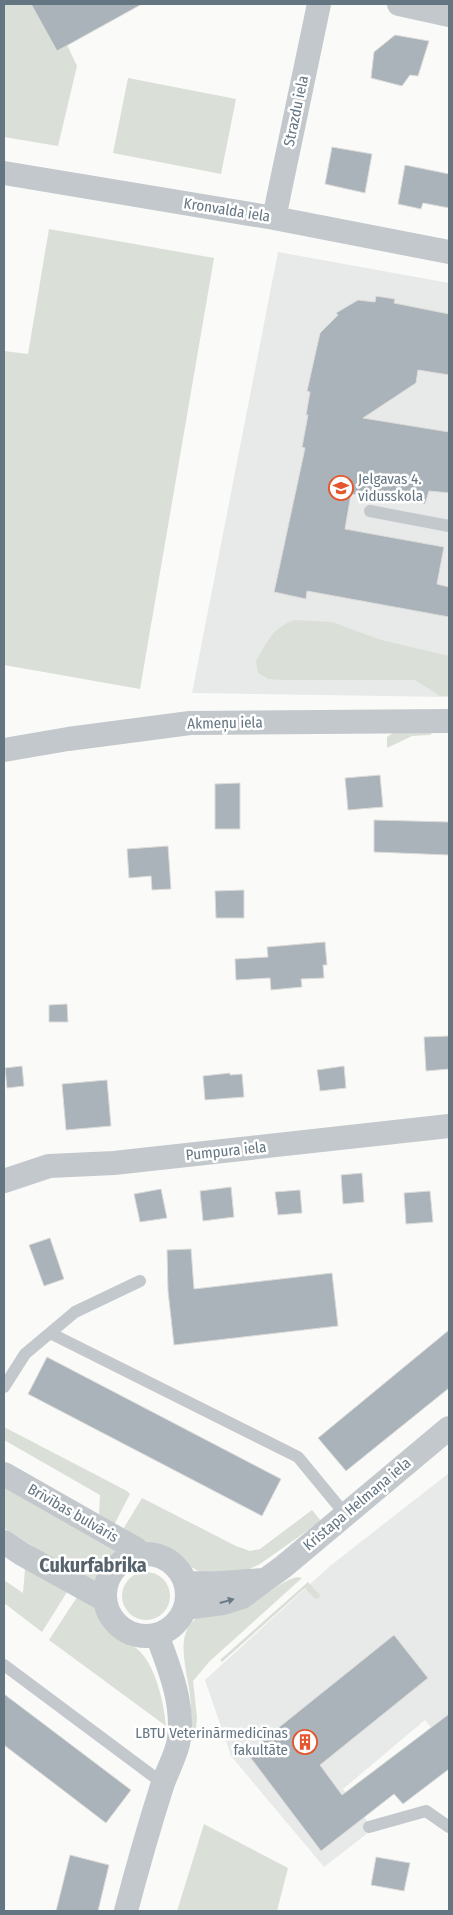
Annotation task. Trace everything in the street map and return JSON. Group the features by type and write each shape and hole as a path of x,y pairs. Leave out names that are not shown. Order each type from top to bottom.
{"street":[{"name":"Strazdu iela","path":"274,218 318,4"},
{"path":"399,4 449,15"},
{"name":"Kronvalda iela","path":"4,173 274,218 449,252"},
{"name":"Akmeņu iela","path":"4,750 68,739 190,723 449,721"},
{"name":"Pumpura iela","path":"4,1181 49,1166 114,1163 449,1126"},
{"name":"Kristapa Helmaņa iela","path":"185,1608 223,1603 242,1597 283,1567 449,1428"},
{"name":"Brīvības bulvāris","path":"4,1474 136,1549 140,1554"},
{"path":"4,1542 105,1600 109,1614 117,1625 129,1633 143,1636 157,1635 169,1629 179,1620 185,1608 187,1595 184,1582 203,1584 264,1580"},
{"name":"Brīvības bulvāris","path":"105,1600 106,1584 113,1570 125,1560 140,1554 159,1556 174,1566 184,1582"},
{"path":"126,1911 141,1851 179,1740 180,1711 170,1668 157,1635"}],"lane":[{"path":"370,511 449,526"},
{"path":"4,1387 25,1354 75,1312 140,1281"},
{"path":"50,1333 298,1457 345,1514"},
{"path":"4,1665 164,1782"},
{"path":"369,1827 426,1811 449,1828"}],"shaded area":[{"path":"4,4 31,4 57,51 67,45 77,66 58,146 4,137"},
{"path":"128,78 236,99 221,174 113,153"},
{"path":"49,229 214,258 140,689 4,665 4,351 28,354"},
{"name":"Jelgavas 4. vidusskola","path":"278,252 449,283 449,697 192,693"},
{"path":"294,620 332,622 381,640 449,656 449,696 440,696 415,680 268,679 258,673 256,661 275,632 280,627"},
{"path":"433,732 430,735 412,736 387,748 387,737 393,733"},
{"path":"4,1427 127,1491 130,1494 114,1525 99,1514 100,1495 4,1440"},
{"path":"449,1473 449,1749 425,1720 343,1789 373,1829 324,1867 231,1756 205,1680 330,1566"},
{"path":"4,1483 120,1550 104,1566 94,1585 4,1528"},
{"path":"142,1498 236,1546 250,1551 260,1549 312,1510 321,1521 260,1564 245,1571 200,1572 191,1567 168,1547 144,1542 122,1531"},
{"path":"25,1569 69,1589 42,1632 4,1603 4,1580 23,1593"},
{"path":"146,1572 155,1574 163,1579 168,1587 170,1596 168,1605 163,1613 155,1618 146,1620 137,1618 129,1613 124,1605 122,1596 124,1587 129,1579 137,1574"},
{"path":"298,1577 302,1578 210,1661 193,1681 197,1717 195,1739 190,1741 191,1701 184,1650 187,1630 193,1621 202,1615 260,1598 286,1581"},
{"path":"308,1582 320,1595 319,1598 315,1599 305,1588 222,1662 220,1660"},
{"path":"79,1594 92,1603 110,1633 143,1654 153,1673 161,1695 166,1726 49,1640"},
{"path":"204,1824 288,1868 277,1911 177,1911"}],"building":[{"path":"31,4 142,4 57,51"},
{"path":"395,35 429,41 418,76 410,75 402,86 371,78 374,52"},
{"path":"332,147 372,154 365,193 325,184"},
{"path":"405,165 449,174 449,208 423,203 421,209 398,204"},
{"path":"376,296 395,299 394,303 449,314 449,375 418,370 416,383 363,418 449,432 449,493 429,491 425,504 351,494 345,529 444,547 437,584 449,587 449,617 307,591 306,599 274,592 305,448 302,447 310,392 307,391 320,333 338,315 336,313 358,300 375,302"},
{"path":"380,775 383,807 348,810 345,778"},
{"path":"240,783 240,829 215,829 215,784"},
{"path":"374,820 449,822 449,855 374,852"},
{"path":"168,846 171,889 152,890 151,876 129,878 127,849"},
{"path":"244,890 244,918 216,918 215,891"},
{"path":"325,942 327,965 323,965 324,978 301,979 302,987 271,990 270,978 236,980 235,959 268,957 267,947"},
{"path":"67,1004 68,1022 49,1022 49,1005"},
{"path":"449,1036 449,1069 426,1071 424,1037"},
{"path":"22,1066 24,1086 7,1088 5,1068"},
{"path":"344,1066 346,1088 320,1091 317,1070"},
{"path":"230,1073 230,1075 242,1074 244,1097 205,1100 203,1076"},
{"path":"107,1080 111,1126 66,1130 62,1084"},
{"path":"362,1173 364,1202 343,1204 341,1175"},
{"path":"231,1187 234,1217 203,1221 200,1191"},
{"path":"161,1189 167,1218 140,1222 134,1194"},
{"path":"300,1190 302,1213 278,1215 275,1192"},
{"path":"430,1191 433,1222 406,1224 404,1193"},
{"path":"50,1238 64,1279 44,1286 29,1245"},
{"path":"191,1249 194,1289 332,1273 338,1326 174,1345 168,1291 167,1250"},
{"path":"449,1330 449,1388 346,1471 318,1438"},
{"path":"47,1357 281,1479 262,1516 28,1394"},
{"name":"LBTU Veterinārmedicīnas fakultāte","path":"394,1635 428,1678 320,1765 342,1795 449,1714 449,1769 403,1804 394,1794 321,1851 247,1753"},
{"path":"4,1694 131,1790 106,1823 4,1745"},
{"path":"70,1855 109,1865 98,1911 56,1911"},
{"path":"376,1857 410,1863 404,1891 371,1885"}],"place":[{"name":"Jelgavas 4. vidusskola","path":"341,488"},
{"name":"LBTU Veterinārmedicīnas fakultāte","path":"305,1742"}],"district":[{"name":"Cukurfabrika","path":"93,1565"}]}
